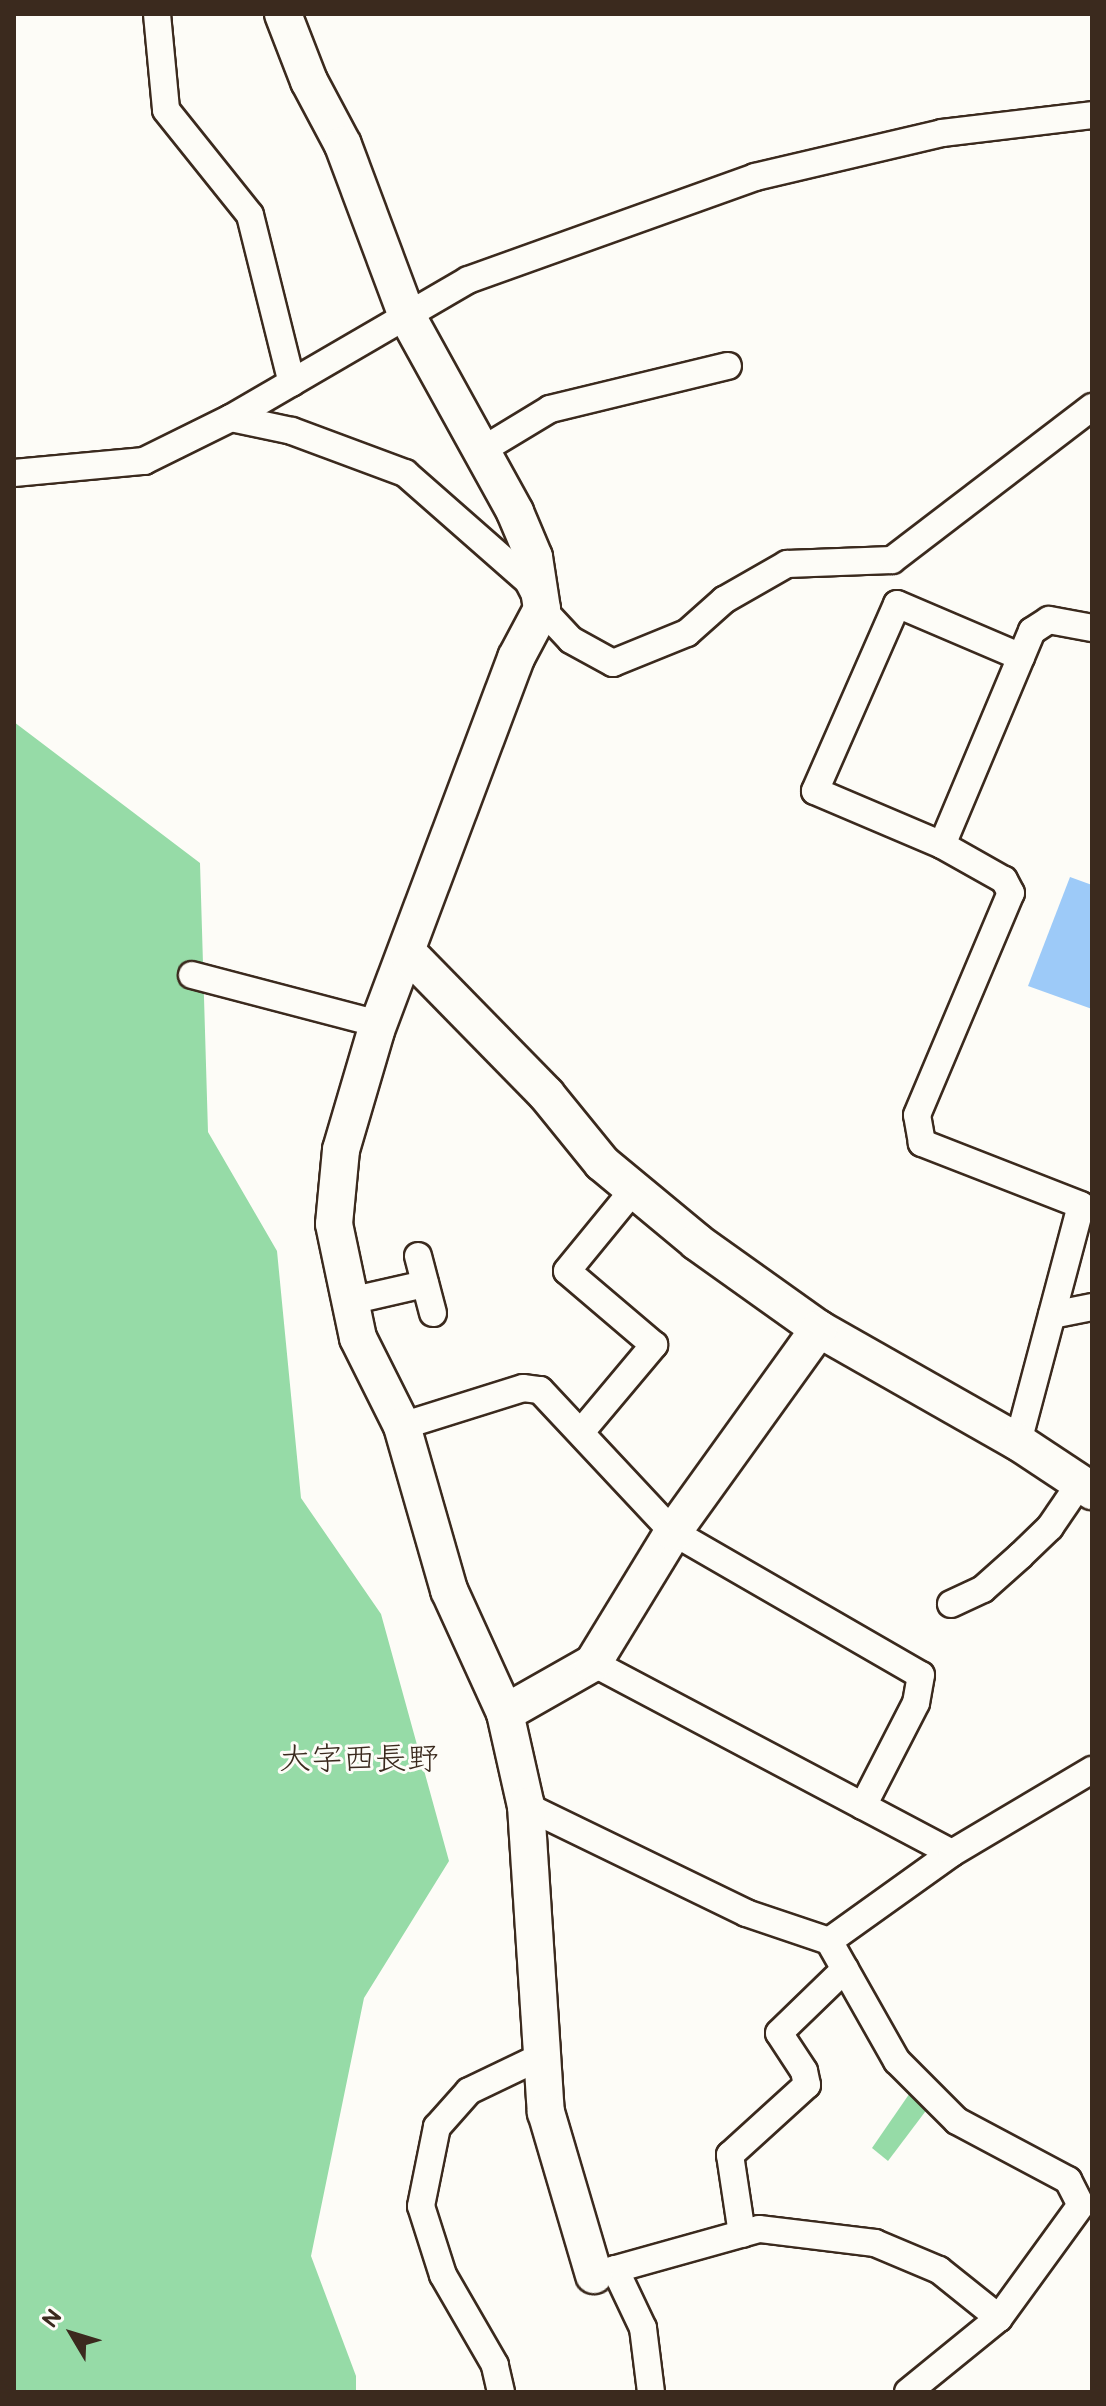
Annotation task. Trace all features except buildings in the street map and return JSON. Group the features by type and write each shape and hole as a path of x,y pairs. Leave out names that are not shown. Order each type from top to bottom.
{"street":[{"path":"157,14 166,110 250,215 292,383"},
{"path":"283,14 309,81 343,145 407,316 484,449 534,557 542,609 516,658 379,1024 341,1150 334,1224 358,1338 402,1426 449,1590 505,1713 526,1806 546,2112 605,2272 643,2328 651,2392"},
{"path":"14,473 144,461 231,418 468,280 755,177 942,133 1092,115"},
{"path":"484,449 550,409 728,366"},
{"path":"231,418 292,431 405,473 528,581 542,609 571,640 613,663 687,633 737,591 787,564 892,560 1092,407"},
{"path":"1018,1442 1081,1205 922,1143 917,1115 1011,893 1004,880 942,845 815,791 897,604 1021,657"},
{"path":"942,845 1032,631 1049,620 1092,628"},
{"path":"407,952 546,1094 602,1163 697,1242 819,1329 1018,1442 1086,1487 1050,1527 983,1589 951,1604"},
{"path":"192,975 379,1024"},
{"path":"581,1432 654,1345 567,1271 635,1188"},
{"path":"418,1256 433,1313"},
{"path":"350,1301 425,1284"},
{"path":"1052,1315 1092,1307"},
{"path":"505,1713 593,1663 673,1532 819,1329"},
{"path":"402,1426 523,1388 540,1390 673,1532 921,1675 916,1703 863,1806"},
{"path":"593,1663 952,1853"},
{"path":"829,1941 952,1853 1092,1770"},
{"path":"526,1806 746,1913 829,1941 897,2061 957,2121 1068,2180 1081,2205 999,2318 908,2392"},
{"path":"742,2234 730,2155 807,2085 804,2071 779,2033 845,1969"},
{"path":"501,2392 495,2365 443,2275 421,2206 437,2127 469,2091 542,2056"},
{"path":"605,2272 759,2229 875,2243 939,2270 999,2318"}],"green space":[{"path":"14,722 200,863 208,1132 277,1251 301,1498 381,1614 449,1861 364,1998 311,2256 356,2376 356,2392 14,2392"},
{"path":"914,2087 931,2104 888,2161 872,2148"}],"water":[{"path":"1070,877 1092,885 1092,1009 1028,986"}],"district":[{"name":"大字西長野","path":"359,1760"}]}
